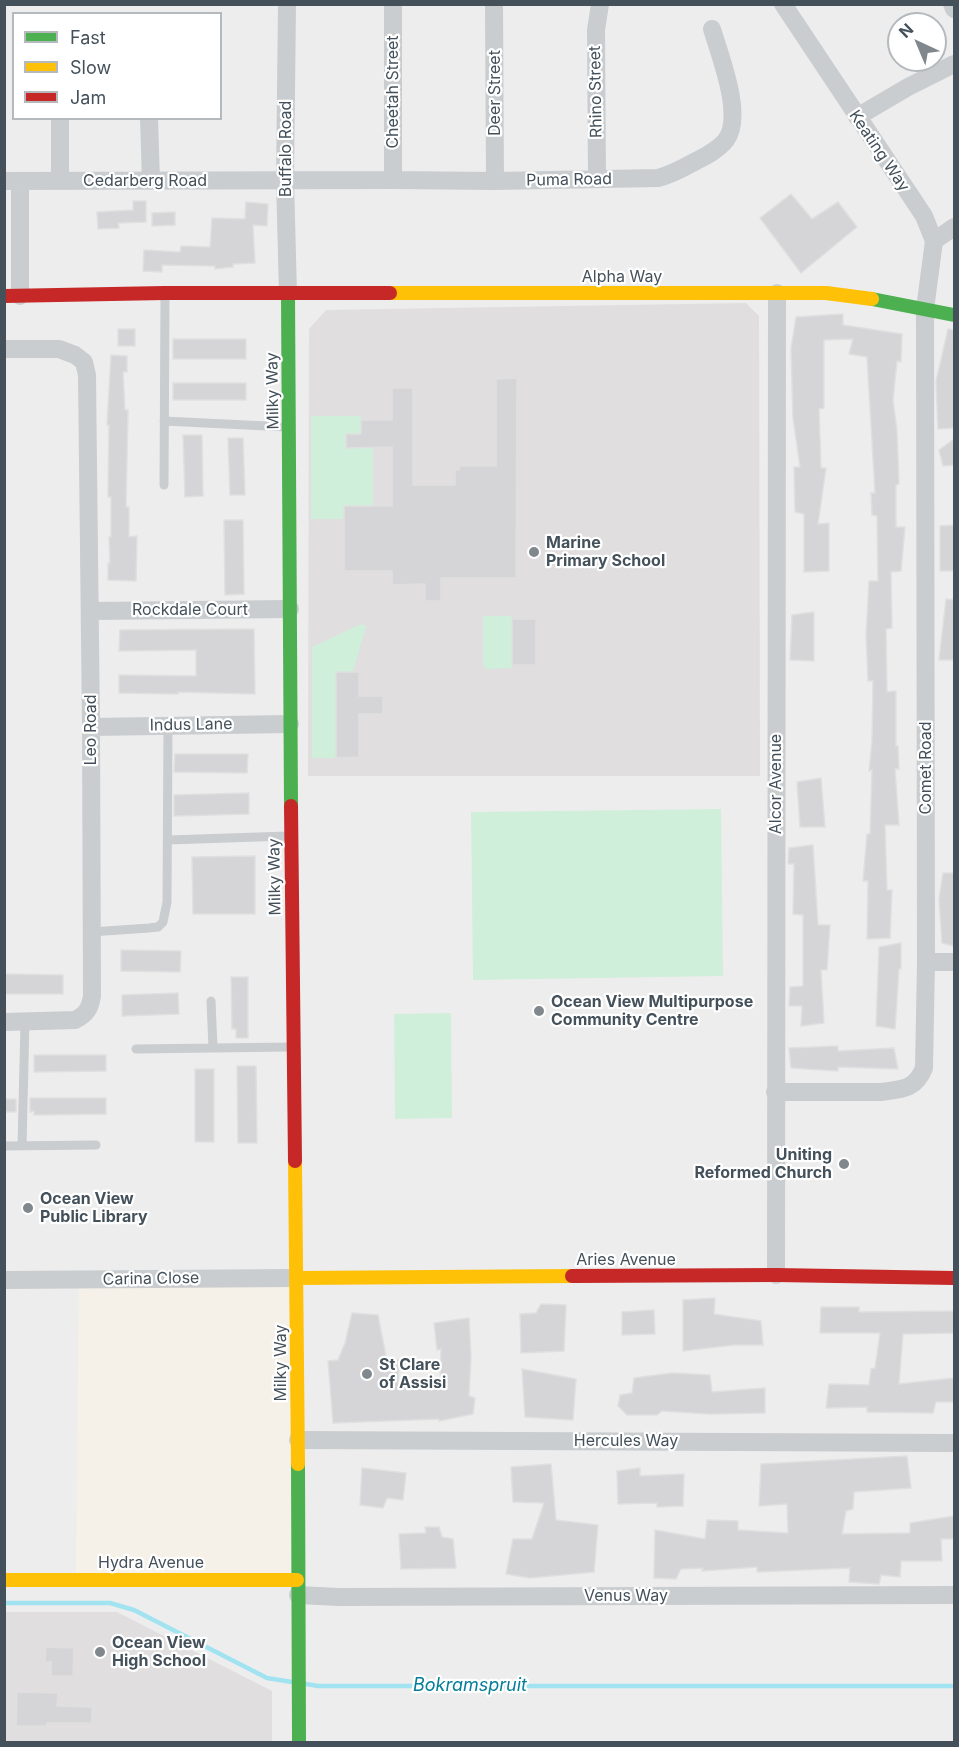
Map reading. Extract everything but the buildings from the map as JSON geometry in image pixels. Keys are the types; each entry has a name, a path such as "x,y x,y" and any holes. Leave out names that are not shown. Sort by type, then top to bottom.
{"street":[{"name":"Buffalo Road","path":"287,4 285,180 288,294"},
{"name":"Cheetah Street","path":"393,4 393,180"},
{"name":"Deer Street","path":"494,4 495,181"},
{"name":"Rhino Street","path":"597,179 596,30 600,4"},
{"name":"Keating Way","path":"783,4 924,216 934,241"},
{"path":"952,4 954,9"},
{"name":"Puma Road","path":"285,180 495,181 645,179 669,175 710,154 727,140 732,129 733,118 727,82 712,29"},
{"path":"857,117 908,87 954,64"},
{"path":"60,120 60,181"},
{"path":"148,120 151,181"},
{"name":"Cedarberg Road","path":"12,181 285,180"},
{"path":"12,181 12,296 165,293 288,294"},
{"path":"925,309 934,241 954,227"},
{"name":"Alcor Avenue","path":"776,1275 777,293"},
{"name":"Alpha Way","path":"288,294 826,293 866,298 954,315"},
{"name":"Milky Way","path":"288,294 299,1743"},
{"name":"Comet Road","path":"776,1092 881,1092 909,1087 916,1082 924,1068 926,962 925,309"},
{"name":"Leo Road","path":"4,349 59,349 75,355 84,362 88,393 92,996 90,1007 83,1016 75,1020 4,1022"},
{"name":"Rockdale Court","path":"90,611 290,609"},
{"name":"Indus Lane","path":"91,727 290,724"},
{"path":"926,962 954,963"},
{"name":"Aries Avenue","path":"297,1278 776,1275 954,1278"},
{"name":"Carina Close","path":"4,1280 297,1278"},
{"name":"Hercules Way","path":"298,1440 954,1443"},
{"name":"Hydra Avenue","path":"4,1580 297,1588"},
{"name":"Venus Way","path":"297,1588 339,1597 954,1595"}],"lane":[{"path":"164,485 165,293"},
{"path":"164,421 290,427"},
{"path":"91,932 158,927 163,922 167,902 168,725"},
{"path":"168,840 291,836"},
{"path":"211,1001 213,1048"},
{"path":"22,1146 26,1022"},
{"path":"136,1049 294,1047"},
{"path":"4,1146 96,1145"}],"shaded area":[{"name":"Marine Primary School","path":"746,303 759,316 760,776 308,776 309,329 326,310"},
{"path":"297,1278 297,1580 76,1579 79,1280"},
{"name":"Ocean View High School","path":"4,1612 117,1612 272,1691 272,1742 5,1742"}],"green space":[{"path":"311,416 361,416 361,434 346,434 346,447 373,448 373,506 344,506 344,519 311,519"},
{"path":"483,616 512,616 512,668 485,669 483,664"},
{"path":"361,624 366,626 353,672 336,672 336,758 312,758 312,647"},
{"path":"721,809 723,976 473,980 471,812"},
{"path":"451,1013 452,1118 395,1119 394,1014"}],"waterway":[{"name":"Bokramspruit","path":"4,1603 110,1603 134,1610 267,1678 292,1682"},
{"name":"Bokramspruit","path":"306,1684 318,1686 954,1686"}],"traffic: fast":[{"path":"288,294 291,806"},
{"path":"872,299 954,315"},
{"path":"298,1464 299,1742"}],"traffic: slow":[{"path":"390,293 826,293 872,299"},
{"path":"295,1161 298,1464"},
{"path":"297,1278 572,1276"},
{"path":"4,1580 297,1580"}],"traffic: jam":[{"path":"4,296 390,293"},
{"path":"291,806 295,1161"},
{"path":"572,1276 776,1275 954,1278"}],"place":[{"name":"Marine Primary School","path":"534,552"},
{"name":"Ocean View Multipurpose Community Centre","path":"539,1011"},
{"name":"Uniting Reformed Church","path":"844,1164"},
{"name":"Ocean View Public Library","path":"28,1208"},
{"name":"St Clare of Assisi","path":"367,1374"},
{"name":"Ocean View High School","path":"100,1652"}]}
